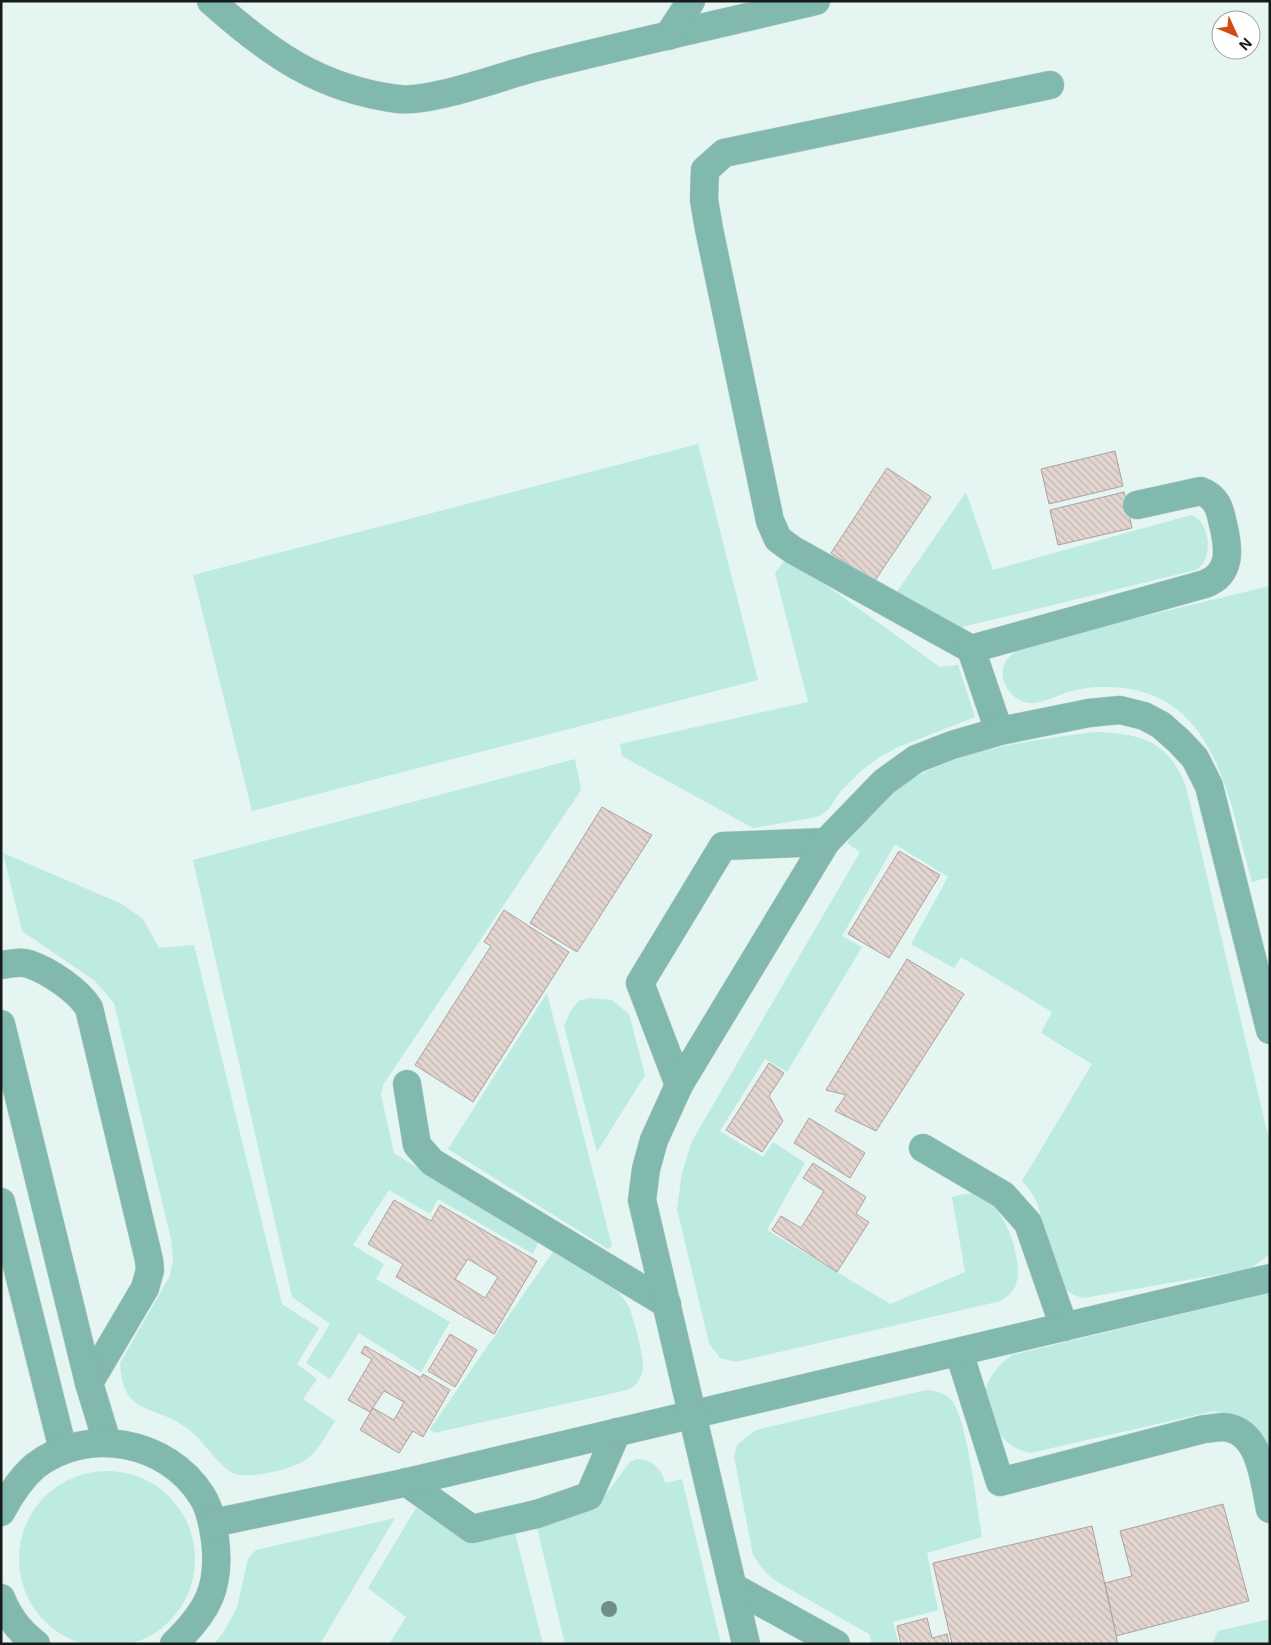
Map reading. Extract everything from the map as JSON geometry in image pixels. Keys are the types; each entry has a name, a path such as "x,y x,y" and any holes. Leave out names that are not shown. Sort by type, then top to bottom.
{"lane":[{"path":"211,1 254,39 303,70 340,86 400,99 429,97 540,66 816,1"},
{"path":"668,36 691,1"},
{"path":"999,731 971,649 793,550 775,535 759,469 709,229 704,200 705,170 724,154 1050,85"},
{"path":"971,649 1214,581 1226,564 1228,545 1215,500 1209,494 1201,491 1137,505"},
{"path":"746,1644 642,1200 643,1184 654,1140 679,1085 826,842 884,782 916,759 952,745 999,731 1089,713 1120,710 1144,716 1161,725 1195,758 1209,786 1270,1030"},
{"path":"679,1085 640,983 723,846 826,842"},
{"path":"1,966 20,963 29,964 75,992 89,1008 149,1260 150,1270 145,1288 89,1384"},
{"path":"1,1024 89,1384 107,1442"},
{"path":"407,1084 417,1145 432,1162 667,1304"},
{"path":"923,1148 1003,1195 1028,1223 1064,1327"},
{"path":"1,1202 63,1450"},
{"path":"212,1523 406,1482 1270,1278"},
{"path":"959,1352 1000,1482 1204,1429 1224,1427 1240,1433 1252,1445 1261,1462 1270,1509"},
{"path":"406,1482 472,1529 537,1514 589,1496 617,1432"},
{"path":"1,1512 13,1489 35,1466 63,1450 107,1442 144,1448 178,1467 202,1496 212,1523 218,1564 211,1595 195,1623 174,1644"},
{"path":"733,1587 836,1644"},
{"path":"1,1598 6,1611 25,1636 36,1644"}],"green space":[{"path":"698,444 758,680 252,811 193,575"},
{"path":"966,492 993,570 1191,515 1203,525 1206,533 1208,549 1206,557 1202,565 1196,570 954,629 894,596"},
{"path":"787,557 940,667 958,665 975,717 896,748 880,757 861,771 840,792 828,810 817,817 753,828 622,756 620,744 808,702 775,573"},
{"path":"1270,586 1270,877 1252,882 1224,783 1211,752 1193,725 1170,704 1140,691 1102,687 1072,691 1041,702 1024,702 1012,695 1004,683 1003,670 1009,657 1028,644"},
{"path":"1094,732 1125,735 1150,742 1170,758 1179,771 1186,787 1270,1144 1270,1254 1250,1269 1083,1298 1069,1292 1060,1283 1053,1272 1049,1259 1037,1203 1033,1194 1022,1181 1092,1064 1041,1033 1052,1012 961,957 954,968 911,944 948,877 895,844 842,936 862,947 787,1072 765,1059 720,1131 763,1157 773,1142 805,1163 767,1230 890,1304 965,1272 952,1197 965,1194 979,1195 988,1201 1004,1221 1010,1234 1017,1261 1018,1273 1015,1287 1001,1301 736,1362 720,1358 709,1343 677,1209 682,1173 692,1141 860,852 847,843 880,802 893,791 915,777 939,766 964,757 1016,744"},
{"path":"575,759 581,790 383,1085 381,1095 394,1153 538,1243 533,1254 438,1199 430,1214 389,1190 353,1245 384,1264 376,1279 450,1322 421,1372 359,1333 330,1379 306,1363 330,1324 292,1297 193,860"},
{"path":"3,853 122,904 143,919 159,948 194,945 282,1304 319,1328 297,1364 317,1379 303,1399 335,1421 316,1450 302,1462 269,1473 257,1475 236,1474 223,1466 196,1436 184,1426 140,1405 132,1400 126,1392 120,1363 170,1276 173,1259 171,1239 114,1003 95,981 22,931"},
{"path":"547,993 612,1246 608,1249 448,1149"},
{"path":"590,998 612,1000 629,1014 645,1075 597,1152 564,1026 569,1014 578,1001"},
{"path":"553,1252 617,1291 627,1303 642,1356 643,1369 638,1382 627,1390 434,1433 430,1429"},
{"path":"1270,1293 1270,1454 1230,1415 1214,1411 1030,1453 1016,1448 1005,1440 987,1409 985,1396 990,1379 1003,1362 1012,1355"},
{"path":"926,1390 948,1396 959,1414 968,1448 982,1537 927,1553 938,1610 893,1622 899,1644 872,1644 869,1634 774,1580 762,1568 753,1555 734,1456 737,1445 756,1430"},
{"path":"637,1459 648,1461 656,1466 665,1483 682,1479 721,1644 565,1644 536,1523 595,1509 630,1462"},
{"path":"98,1471 116,1471 148,1481 163,1491 175,1503 185,1518 191,1533 195,1559 191,1585 185,1600 175,1615 163,1627 148,1637 133,1643 116,1647 98,1647 66,1637 51,1627 39,1615 29,1600 23,1585 19,1568 19,1550 29,1518 39,1503 51,1491 66,1481 81,1475"},
{"path":"416,1508 468,1537 513,1525 543,1644 389,1644 406,1617 368,1588"},
{"path":"395,1518 320,1644 214,1644 223,1633 237,1608 248,1559 256,1550"},
{"path":"1270,1619 1270,1644 1212,1644 1218,1631"}],"building":[{"path":"1115,451 1123,486 1049,504 1041,469"},
{"path":"887,468 931,497 874,582 831,553"},
{"path":"1124,492 1132,528 1058,545 1050,510"},
{"path":"602,807 652,835 577,952 530,923"},
{"path":"899,851 940,875 889,958 848,934"},
{"path":"504,910 569,952 473,1102 415,1065 491,946 484,942"},
{"path":"907,959 964,994 876,1131 835,1111 846,1095 826,1090"},
{"path":"769,1063 784,1073 769,1096 783,1121 762,1152 726,1130"},
{"path":"809,1118 865,1153 850,1178 794,1143"},
{"path":"813,1163 866,1197 856,1214 869,1222 837,1272 772,1230 781,1216 801,1228 824,1191 803,1178"},
{"path":"394,1200 431,1221 440,1205 537,1261 494,1334 396,1277 403,1264 368,1244","holes":["468,1259 498,1277 485,1298 455,1279"]},
{"path":"450,1334 477,1350 455,1387 428,1371"},
{"path":"365,1346 421,1378 423,1374 450,1390 423,1437 413,1431 399,1453 360,1430 373,1408 394,1420 404,1402 384,1391 370,1412 348,1400 372,1359 361,1353"},
{"path":"1223,1504 1249,1601 1116,1636 1105,1583 1132,1576 1120,1531"},
{"path":"1092,1526 1118,1644 952,1644 933,1563"},
{"path":"927,1618 932,1638 947,1634 949,1644 901,1644 897,1626"}]}
